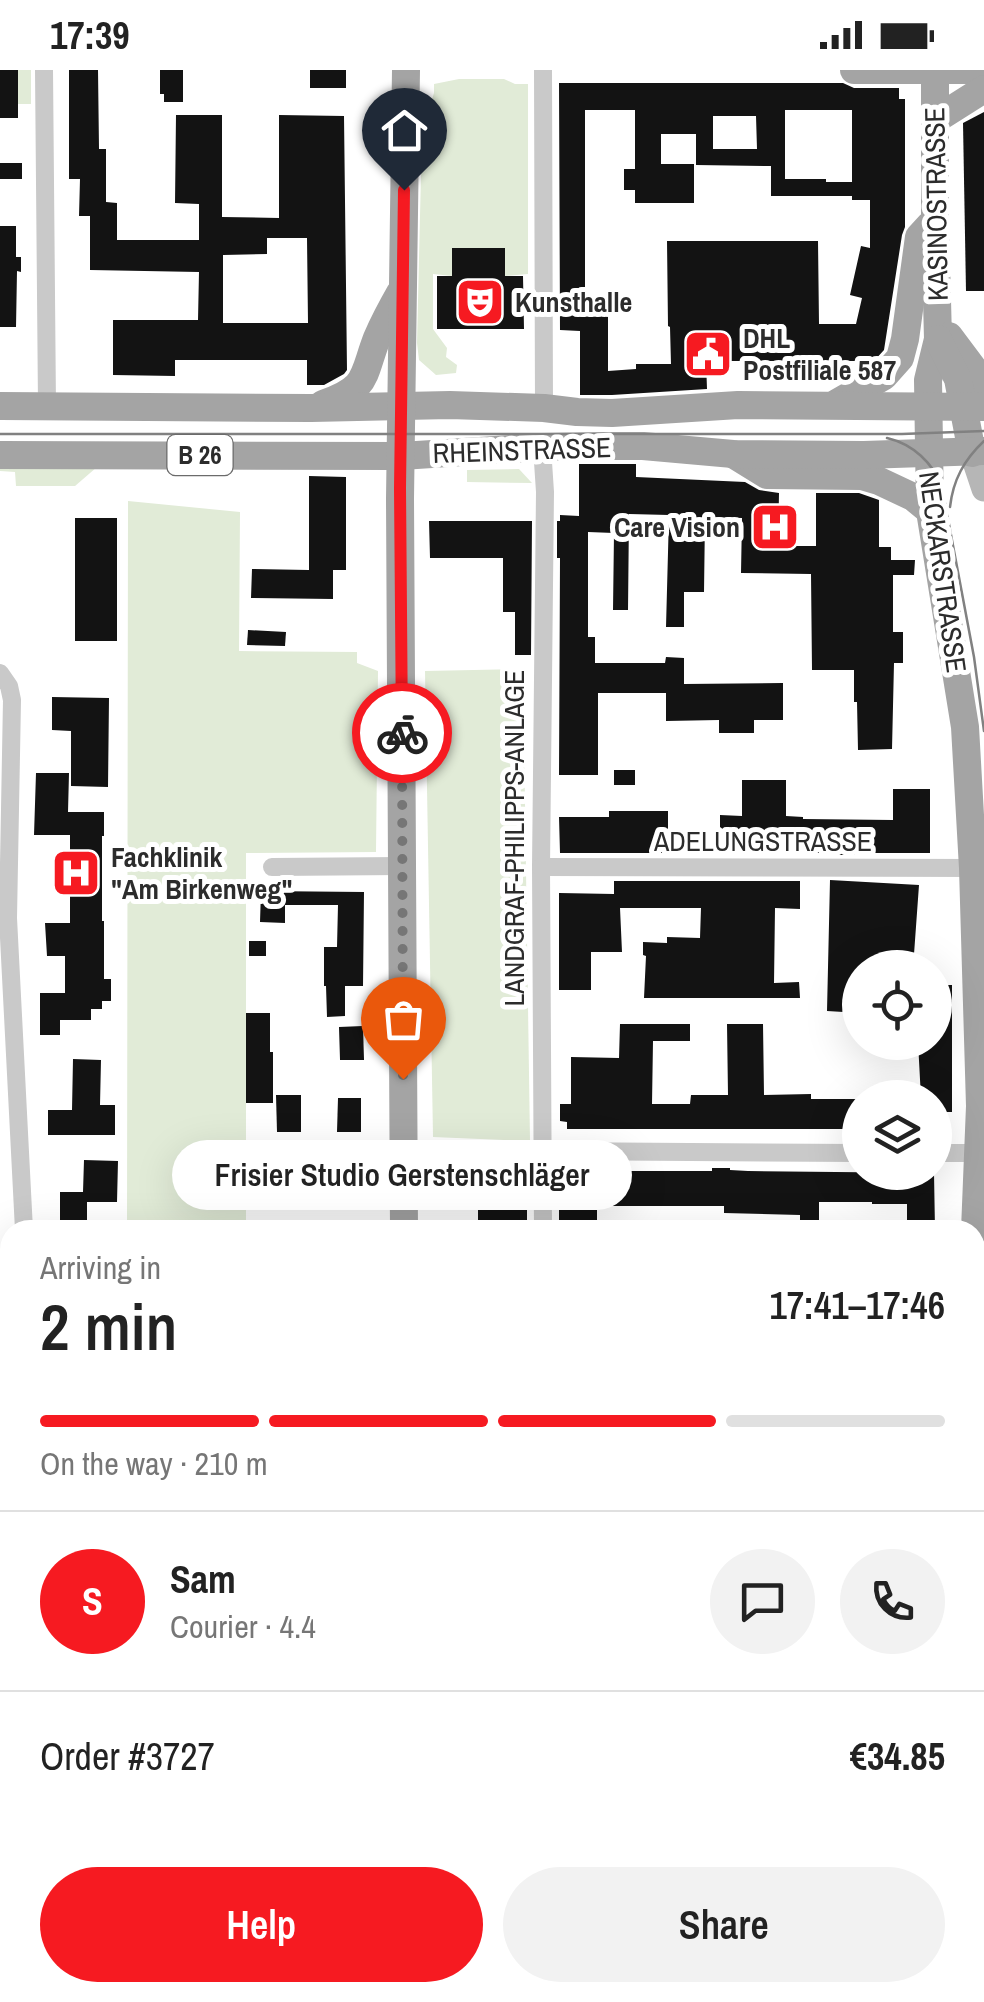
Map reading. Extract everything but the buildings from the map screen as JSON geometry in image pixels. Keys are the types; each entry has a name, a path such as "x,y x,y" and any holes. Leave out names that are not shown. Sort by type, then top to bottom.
{"main road":[{"path":"404,1220 401,456 406,70"},
{"path":"854,70 984,70"},
{"name":"KASINOSTRASSE","path":"928,453 928,380 938,331 935,70"},
{"path":"935,120 984,89"},
{"path":"832,406 870,386 900,358 920,237 935,220"},
{"path":"312,408 346,394 360,383 402,287"},
{"path":"938,331 973,365 984,383"},
{"name":"KASINOSTRASSE","path":"938,331 974,407 978,452"},
{"name":"RHEINSTRASSE","path":"0,406 459,405 612,413 738,405 974,407"},
{"name":"RHEINSTRASSE","path":"0,456 401,456 542,447 642,446 733,454 978,452"},
{"name":"NECKARSTRASSE","path":"978,452 984,488"},
{"name":"NECKARSTRASSE","path":"928,453 930,512 965,727 978,868 981,1153 976,1220"},
{"path":"733,454 766,475 862,476 879,480 913,496 930,512"}],"street":[{"path":"44,70 47,406"},
{"path":"543,70 544,408"},
{"name":"LANDGRAF-PHILIPPS-ANLAGE","path":"542,447 543,1220"},
{"path":"0,673 8,682 12,700 8,932 23,1220"},
{"path":"272,867 402,866"},
{"name":"ADELUNGSTRASSE","path":"541,867 978,868"},
{"path":"258,1157 542,1151 842,1152"},
{"path":"952,1153 981,1153"}],"green space":[{"path":"18,70 31,70 31,104 18,104"},
{"path":"459,79 504,79 528,84 528,274 505,276 452,249 452,276 433,274 433,329 447,348 446,357 457,365 456,373 436,375 419,360 417,343 422,132 434,84"},
{"path":"0,467 97,467 75,486 16,486 15,472 0,471"},
{"path":"519,469 532,483 467,482 467,470"},
{"path":"128,501 240,512 239,651 357,652 357,663 378,671 376,852 246,853 246,1220 127,1220"},
{"path":"523,669 530,1141 433,1137 425,671"}],"tram line":[{"path":"0,434 984,431"},
{"path":"887,438 921,456 942,487 984,731"},
{"path":"950,507 961,471 984,441"}],"way so far":[{"path":"402,733 403,1079"}],"place":[{"name":"Kunsthalle","path":"480,302"},
{"name":"DHL Postfiliale 587","path":"708,354"},
{"name":"Care Vision","path":"775,527"},
{"name":"Fachklinik \"Am Birkenweg\"","path":"76,873"},
{"name":"Frisier Studio Gerstenschläger","path":"403,1079"}],"route":[{"path":"402,733 404,190"}]}
